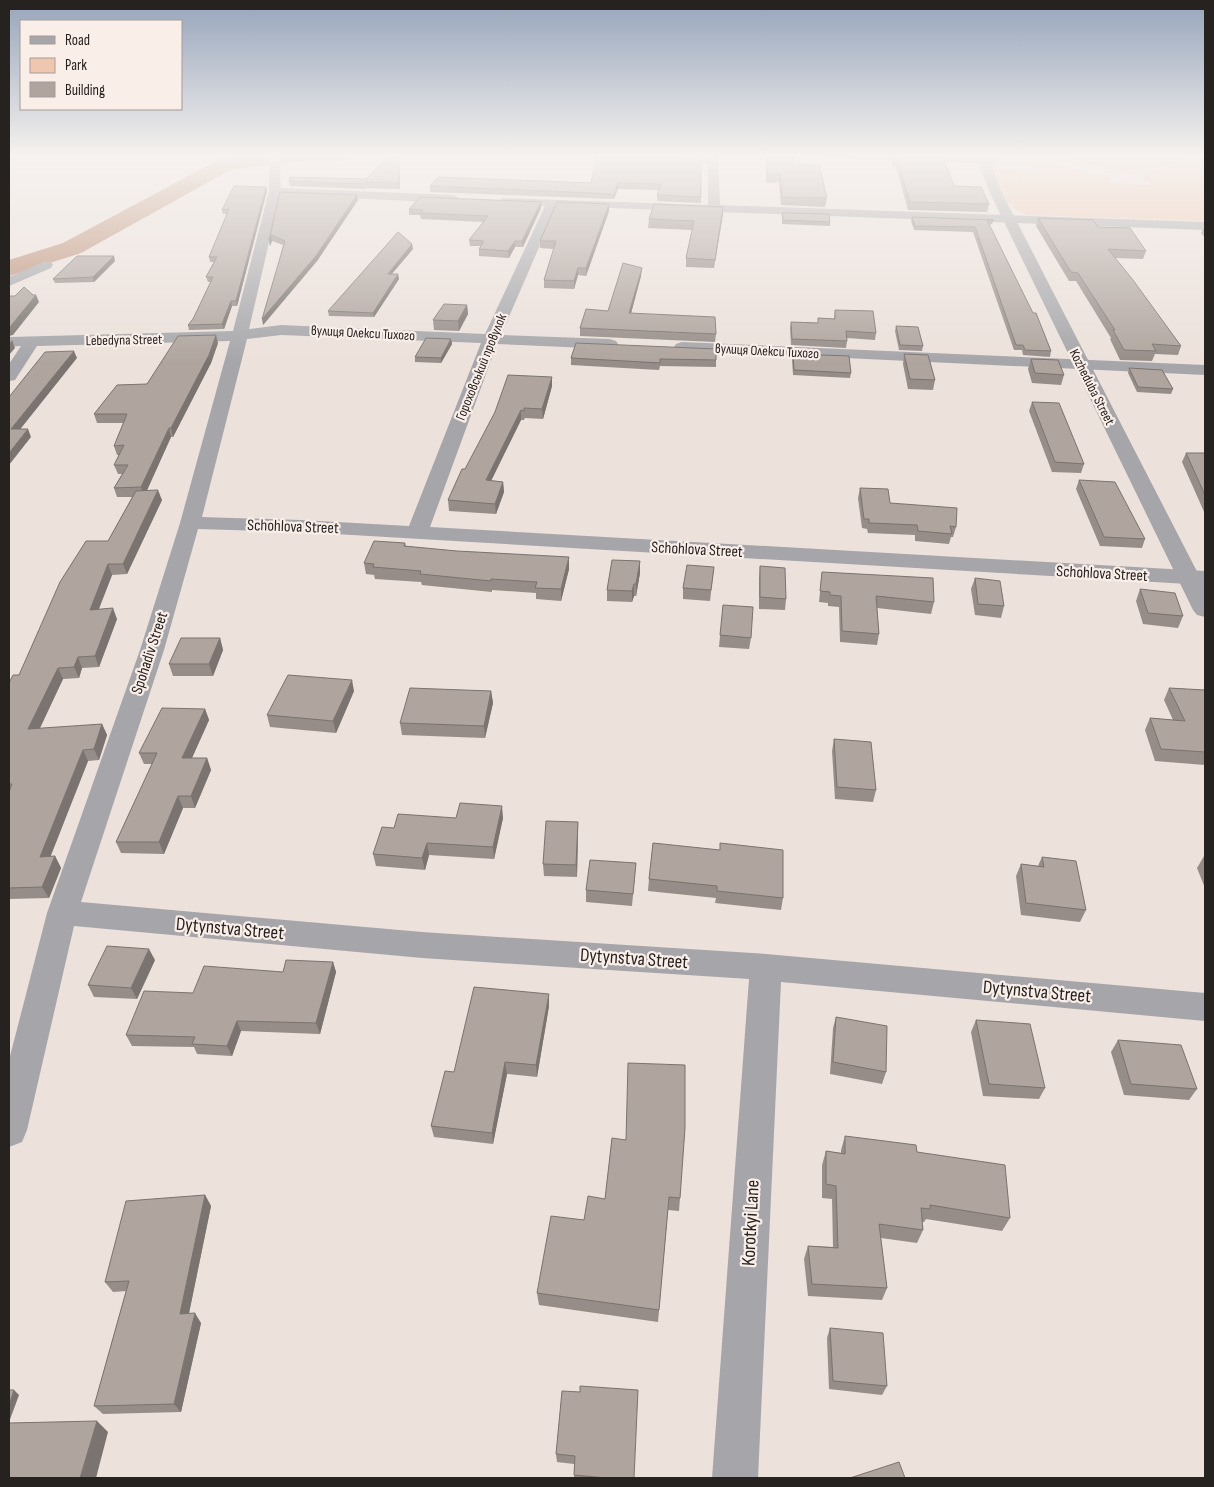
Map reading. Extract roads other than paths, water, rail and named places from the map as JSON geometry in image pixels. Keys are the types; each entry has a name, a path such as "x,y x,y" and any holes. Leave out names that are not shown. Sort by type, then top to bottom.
{"street":[{"name":"Spohadiv Street","path":"9,1130 62,913 152,650 190,523 240,334 262,224"},
{"name":"Гороховський провулок","path":"417,533 491,339 543,224"},
{"name":"Kozheduba Street","path":"1013,224 1081,365 1197,578 1205,610"},
{"path":"1160,224 1205,226"},
{"path":"9,282 46,265"},
{"name":"вулиця Олекси Тихого","path":"240,334 281,330 629,345"},
{"name":"Lebedyna Street","path":"9,342 170,339 240,334"},
{"path":"9,376 32,342"},
{"name":"вулиця Олекси Тихого","path":"668,347 1205,370"},
{"name":"Schohlova Street","path":"190,523 301,526 1197,578"},
{"name":"Dytynstva Street","path":"62,913 422,945 766,967 1205,1007"},
{"name":"Korotkyi Lane","path":"735,1478 766,967"}],"waterway":[{"path":"9,268 72,248 115,224"}]}
